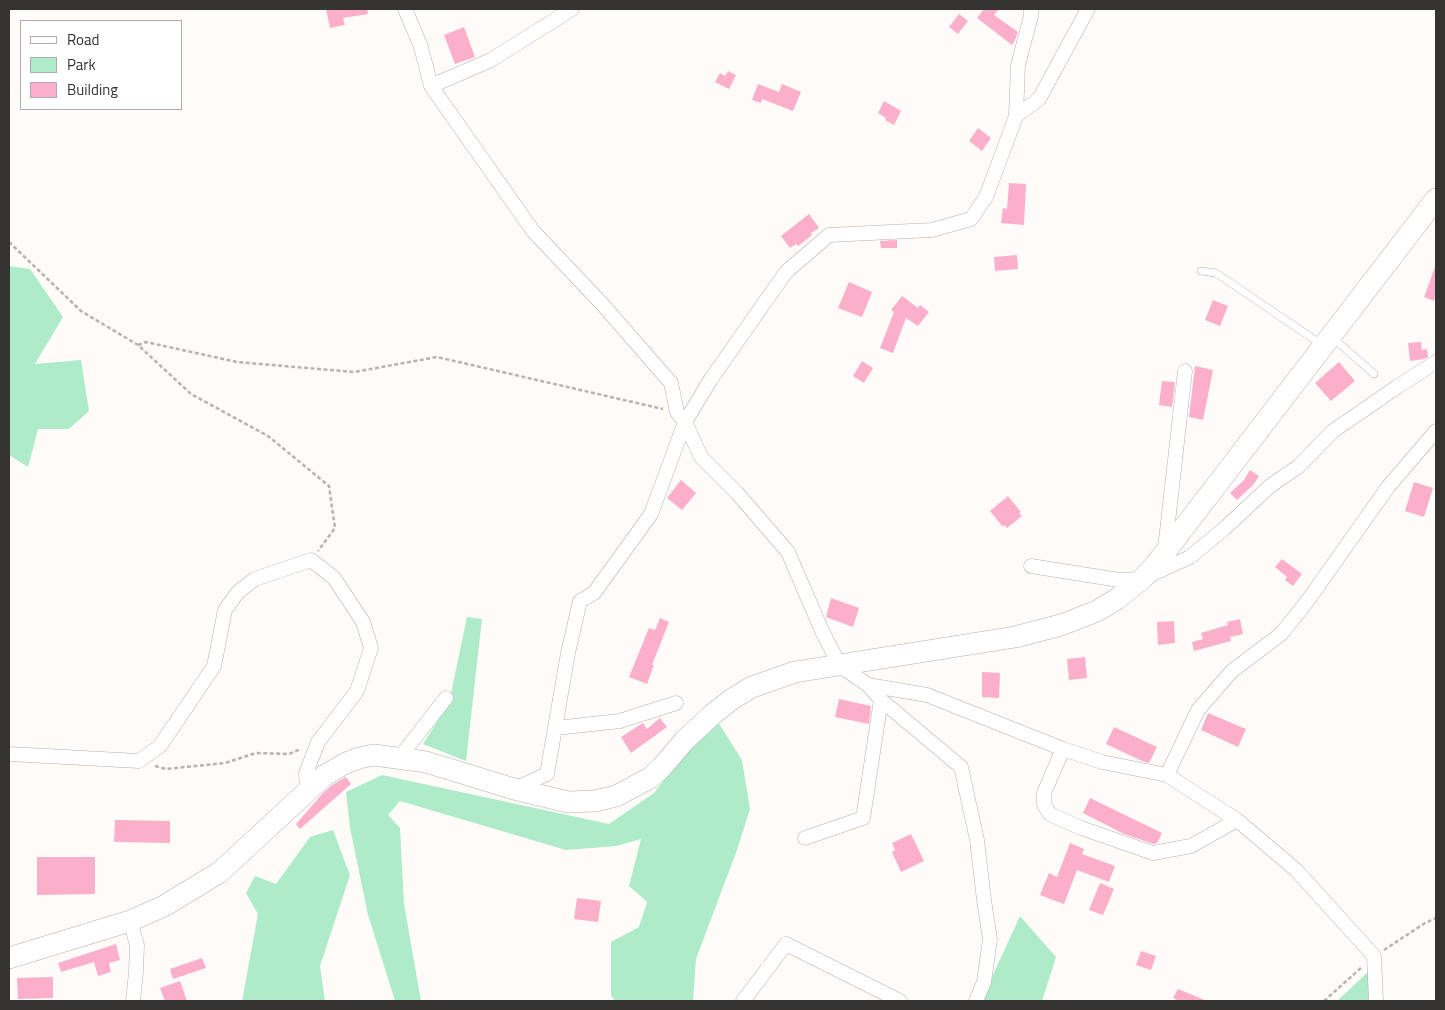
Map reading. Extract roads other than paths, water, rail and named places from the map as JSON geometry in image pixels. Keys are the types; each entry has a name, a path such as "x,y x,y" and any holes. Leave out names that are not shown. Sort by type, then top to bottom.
{"main road":[{"path":"9,958 130,921 164,906 220,872 325,775 359,758 374,755 400,757 426,762 514,789 568,802 595,801 616,796 650,778 685,740 713,714 732,699 752,687 795,672 982,644 1016,637 1061,625 1097,611 1117,599 1142,579 1436,199"}],"street":[{"path":"405,9 421,47 431,86 533,231 603,305 671,383 681,417 701,457 737,493 788,552 822,631 840,666 868,685 881,700 961,767 977,840 990,939 984,982 976,1001"},
{"path":"431,86 491,60 572,9"},
{"path":"514,789 547,774 568,653 580,601 594,593 651,514 681,417 711,379 786,272 829,235 932,230 971,219 986,197 1016,116 1018,65 1031,16 1030,9"},
{"path":"1016,116 1038,98 1088,9"},
{"path":"1031,566 1119,580 1142,579 1190,557 1225,528 1270,486 1299,466 1333,431 1436,362"},
{"path":"1165,550 1186,371"},
{"path":"1167,775 1198,710 1232,671 1281,634 1306,603 1388,486 1436,431"},
{"path":"9,754 139,761 160,746 214,666 225,610 238,592 255,579 311,560 334,578 363,622 371,648 357,691 318,742 306,773 307,790"},
{"path":"868,685 927,695 1063,749 1102,762 1167,775 1237,820 1296,870 1374,956 1376,1001"},
{"path":"400,757 446,698"},
{"path":"805,838 863,818 881,700"},
{"path":"556,728 620,721 676,703"},
{"path":"1063,749 1044,794 1044,805 1050,814 1081,828 1153,853 1191,846 1237,820"},
{"path":"130,921 137,945 132,1001"},
{"path":"743,1001 786,944 900,1001"}],"lane":[{"path":"1201,271 1216,273 1326,340 1374,374"}]}
